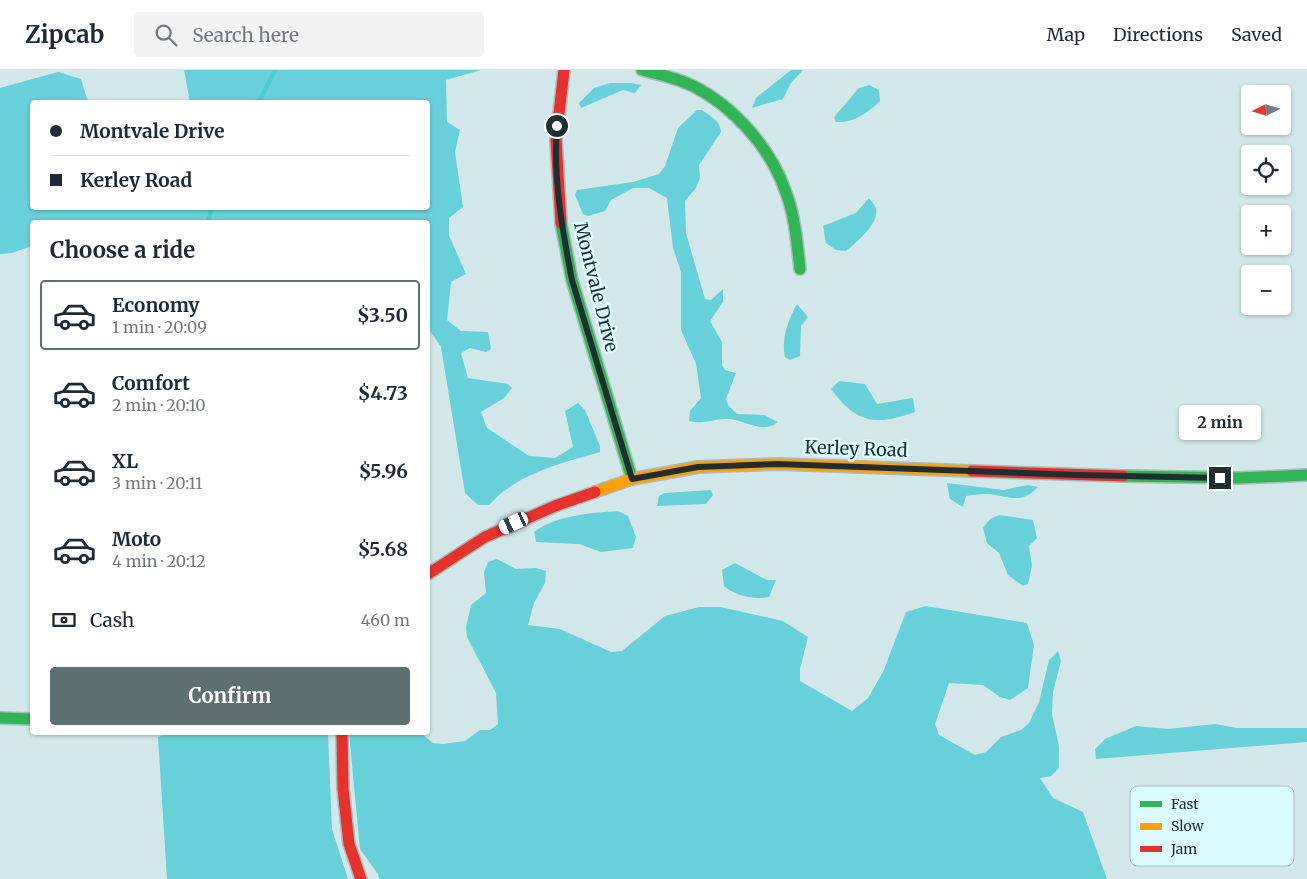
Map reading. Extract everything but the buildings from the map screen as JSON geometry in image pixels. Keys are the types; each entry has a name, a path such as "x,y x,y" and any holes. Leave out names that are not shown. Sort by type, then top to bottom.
{"street":[{"name":"Montvale Drive","path":"564,70 556,140 557,182 562,225 572,280 632,479"},
{"path":"642,70 664,75 695,86 738,119 754,137 781,180 794,227 800,269"},
{"name":"Kerley Road","path":"430,573 485,537 555,506 632,479 698,467 778,464 1144,477 1239,478 1307,475"},
{"path":"0,718 30,719"},
{"path":"342,735 343,789 348,844 361,879"}],"shaded area":[{"path":"184,70 481,70 446,80 447,122 460,130 455,152 463,207 449,218 449,235 466,274 451,282 447,320 461,331 488,332 491,349 486,352 470,348 461,353 468,378 508,384 512,388 504,398 481,412 487,428 529,456 555,458 573,447 565,411 578,403 585,410 600,446 600,452 540,471 512,485 489,505 478,505 465,493 441,347 430,331 430,220 30,220 30,247 12,253 0,254 0,88 58,72 81,79 87,100 30,100 30,210 430,210 430,100 190,100"},
{"path":"791,70 803,70 791,83 783,99 752,108 756,98"},
{"path":"610,83 641,85 635,93 623,90 581,108 579,103 594,88"},
{"path":"869,85 879,90 880,101 860,116 848,121 836,122 834,117 859,88"},
{"path":"697,110 702,110 714,119 721,128 721,132 699,165 700,178 696,188 685,201 686,233 705,299 711,300 723,289 723,302 710,321 722,342 722,365 725,370 736,373 726,399 728,405 737,414 764,415 778,422 772,426 760,427 729,419 689,421 690,411 701,398 696,364 681,330 681,272 673,248 667,198 649,188 633,188 611,200 605,211 588,216 583,214 575,195 577,190 633,182 659,174 665,166 678,128"},
{"path":"869,198 875,207 876,214 871,226 861,238 846,251 836,250 826,243 823,226 856,213"},
{"path":"797,304 808,317 801,326 800,356 790,360 785,357 784,343 788,323"},
{"path":"839,381 865,384 877,404 913,398 915,412 878,420 858,415 840,401 831,389"},
{"path":"947,483 1004,490 1028,485 1038,487 1031,493 1019,498 986,494 966,496 963,507 950,499"},
{"path":"711,490 713,495 706,504 657,506 659,496 664,493"},
{"path":"618,511 628,516 636,537 633,548 601,552 579,544 536,542 534,532 563,518"},
{"path":"999,515 1033,520 1037,538 1029,546 1032,566 1028,584 1023,586 1008,575 999,553 987,543 983,528 990,519"},
{"path":"497,559 516,569 536,568 546,571 545,583 534,603 528,625 560,629 611,652 622,651 665,616 699,607 721,607 783,621 808,637 800,669 800,681 852,711 868,698 883,672 906,612 926,606 1027,623 1034,645 1028,688 1010,700 1000,697 983,685 949,683 935,724 939,735 975,755 986,752 1001,737 1021,730 1029,723 1039,702 1049,660 1058,651 1061,661 1053,692 1052,714 1059,746 1059,768 1051,776 1040,778 1053,798 1083,812 1107,879 379,879 378,874 360,849 349,735 423,735 433,743 443,744 465,741 480,730 490,730 498,724 496,693 467,637 466,627 471,605 486,593 484,572 488,562"},
{"path":"735,563 767,580 776,580 769,597 745,596 724,586 722,570"},
{"path":"1215,724 1237,728 1307,728 1307,742 1096,759 1095,749 1105,739 1136,726 1168,729"},
{"path":"163,735 328,735 332,829 348,879 167,879 158,737"}],"waterway":[{"path":"260,100 275,70"},
{"path":"209,220 211,210"}],"traffic: fast":[{"path":"642,70 681,81 708,94 736,116 760,143 778,174 791,209 800,269"},
{"path":"561,223 572,280 632,479"},
{"path":"1123,476 1239,478 1307,475"},
{"path":"0,718 30,719"}],"traffic: slow":[{"path":"595,492 632,479 698,467 778,464 972,471"}],"traffic: jam":[{"path":"561,223 556,140 564,70"},
{"path":"972,471 1123,476"},
{"path":"430,573 485,537 555,506 595,492"},
{"path":"342,735 343,789 349,844 361,879"}],"route":[{"path":"557,126 557,182 566,252 572,280 632,479 698,467 735,464 1220,478"}]}
